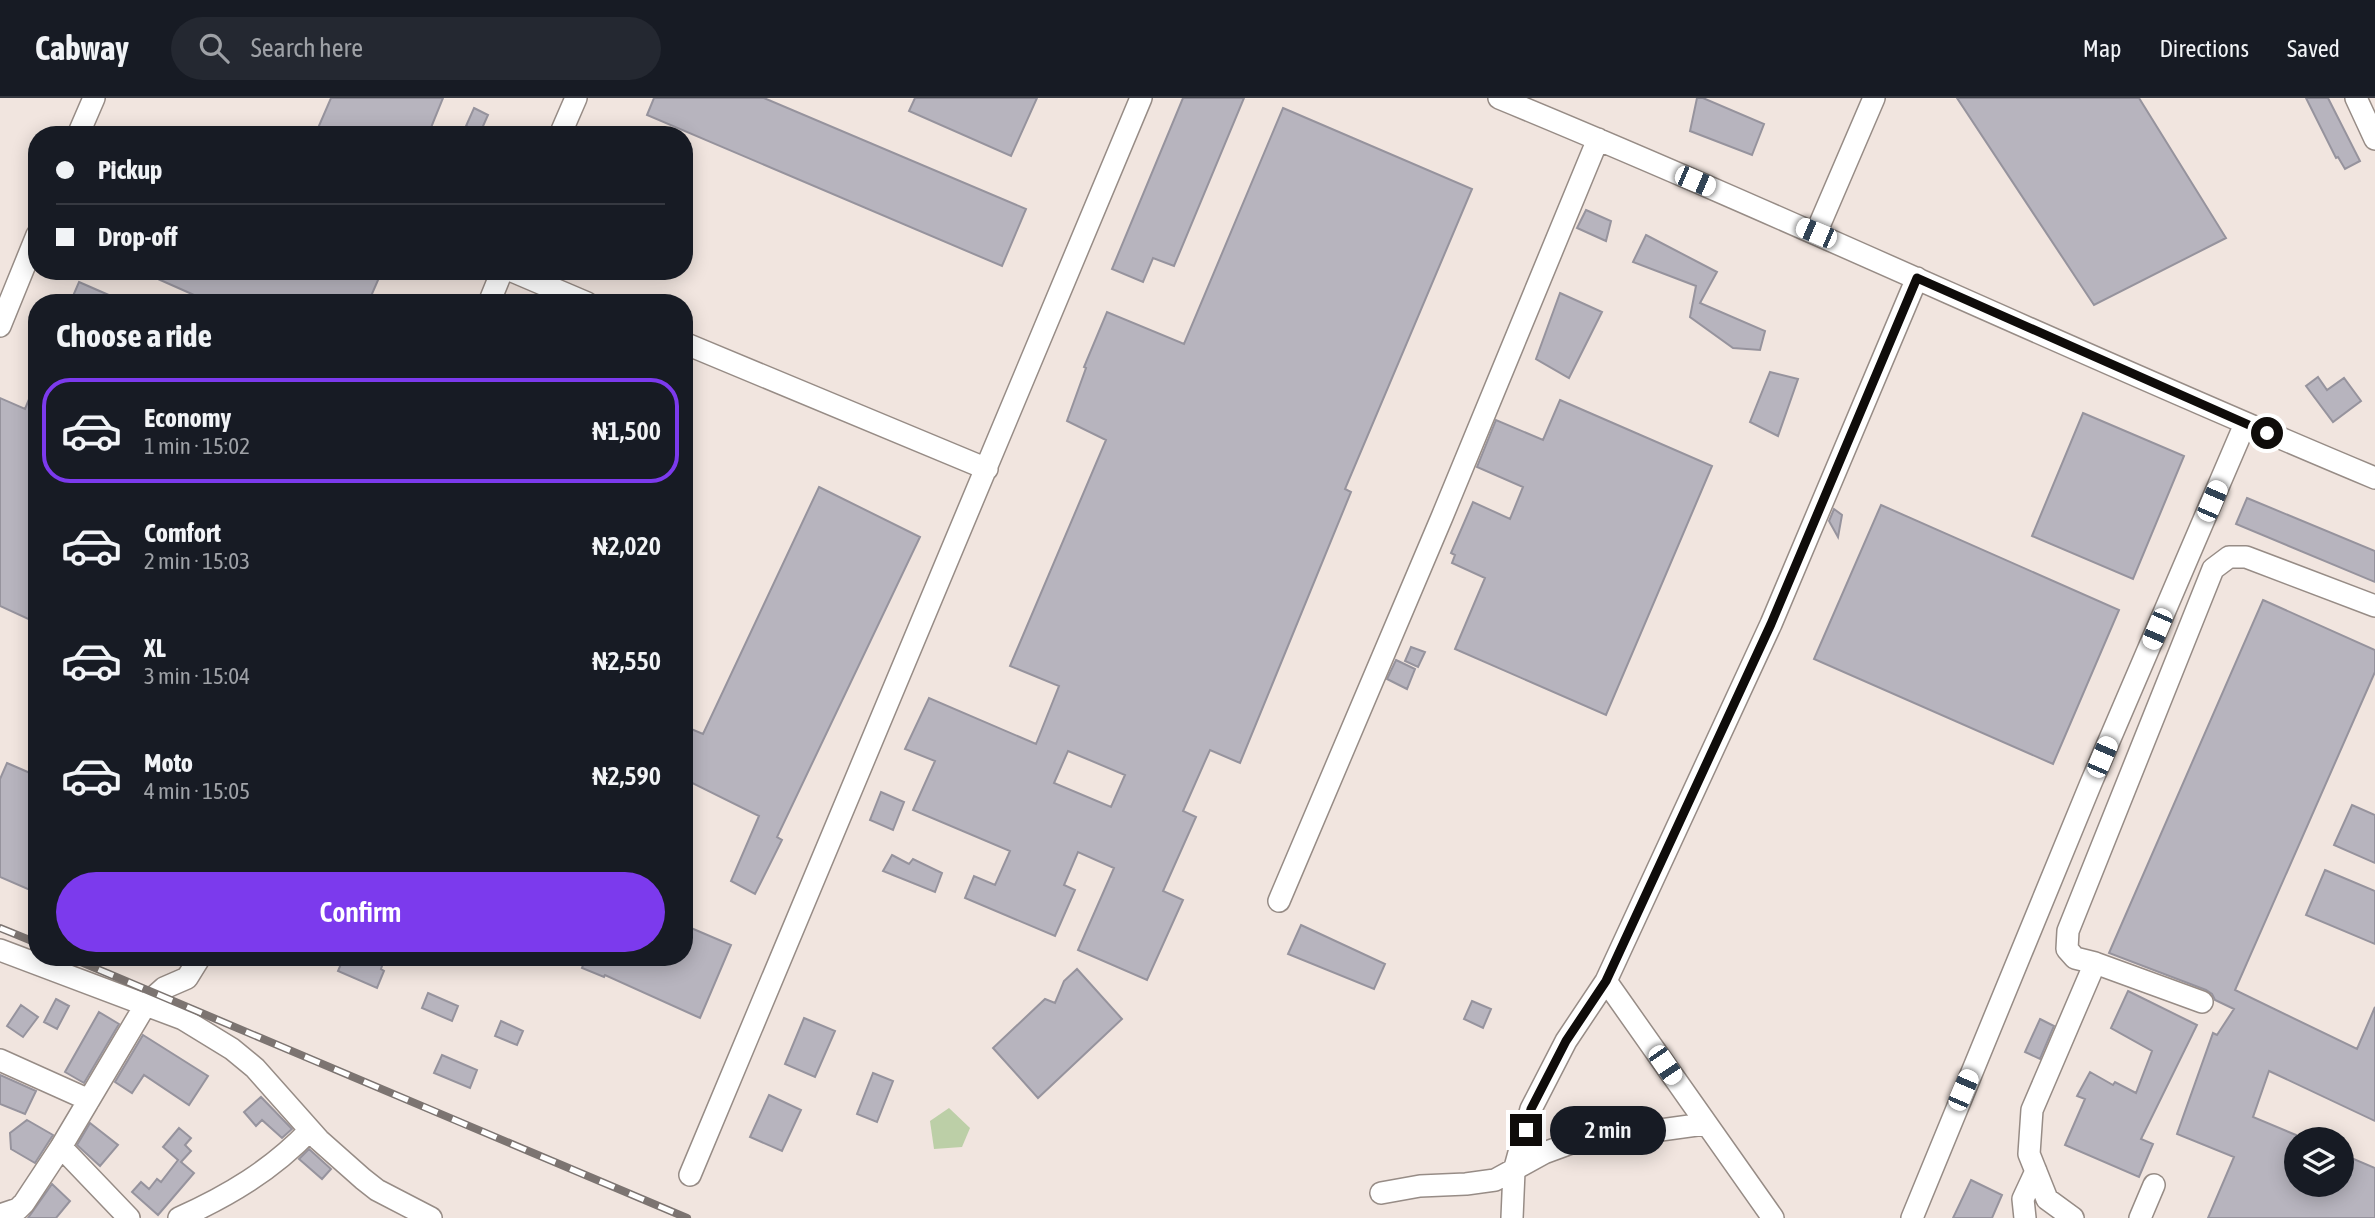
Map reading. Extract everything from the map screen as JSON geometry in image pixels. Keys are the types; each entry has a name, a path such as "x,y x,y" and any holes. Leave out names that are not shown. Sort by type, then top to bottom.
{"street":[{"path":"83,126 94,98"},
{"path":"564,126 576,98"},
{"path":"690,1175 1142,98"},
{"path":"1499,98 1816,233 2245,424 2375,478"},
{"path":"1816,233 1874,98"},
{"path":"2356,98 2375,139"},
{"path":"1279,901 1598,139"},
{"path":"0,326 28,257"},
{"path":"1512,1218 1514,1171 1531,1109 1566,1041 1606,981 1771,624 1917,278"},
{"path":"533,280 566,294"},
{"path":"693,347 986,469"},
{"path":"1912,1218 2091,783 2245,424"},
{"path":"2202,1002 2075,958 2067,949 2068,931 2213,569 2229,557 2246,557 2375,606"},
{"path":"0,950 28,960"},
{"path":"2073,1218 2047,1199 2029,1154 2032,1110 2095,963"},
{"path":"43,966 183,1019 232,1049 255,1068 310,1130 377,1190 431,1218"},
{"path":"0,1215 18,1209 24,1203 61,1147 146,1004 164,988 187,978 195,966"},
{"path":"1606,981 1704,1124 1773,1218"},
{"path":"0,1060 89,1100"},
{"path":"1381,1194 1420,1186 1495,1180 1544,1153 1574,1142 1704,1124"},
{"path":"179,1218 261,1174 310,1130"},
{"path":"61,1147 129,1218"},
{"path":"2025,1218 2024,1199 2036,1171"},
{"path":"2140,1218 2154,1185"}],"green space":[{"path":"949,1108 970,1128 962,1147 934,1149 930,1121"}],"building":[{"path":"331,98 443,98 432,126 319,126"},
{"path":"654,98 764,98 1026,209 1002,266 693,135 693,126 673,126 647,115"},
{"path":"915,98 1037,98 1011,156 909,111"},
{"path":"1183,98 1244,98 1174,266 1153,258 1143,282 1112,269"},
{"path":"1697,98 1703,98 1764,124 1752,155 1690,131"},
{"path":"1957,98 2139,98 2226,238 2094,305"},
{"path":"2306,98 2328,98 2360,161 2345,169 2338,157 2336,158"},
{"path":"474,108 488,115 483,126 466,126"},
{"path":"1283,108 1472,189 1345,489 1351,492 1240,763 1210,750 1183,811 1196,817 1163,891 1183,900 1147,980 1078,950 1114,868 1078,852 1064,885 1075,890 1055,936 965,898 974,876 995,885 1010,851 913,810 935,761 905,749 929,698 1036,744 1059,686 1010,666 1106,440 1067,421 1086,368 1084,367 1107,312 1184,344","holes":["1068,751 1125,775 1111,807 1054,783"]},
{"path":"1586,210 1611,221 1606,241 1577,228"},
{"path":"1646,235 1717,272 1700,303 1765,331 1760,350 1733,348 1690,317 1696,286 1633,262"},
{"path":"160,280 378,280 372,294 192,294"},
{"path":"79,282 106,294 74,294"},
{"path":"1560,293 1602,312 1569,378 1536,359"},
{"path":"1770,372 1798,379 1778,436 1750,422"},
{"path":"2318,377 2327,390 2344,378 2361,401 2333,422 2306,386"},
{"path":"0,398 25,409 28,402 28,619 0,606"},
{"path":"1560,400 1712,466 1606,715 1455,649 1485,578 1452,563 1455,555 1451,553 1473,502 1510,519 1523,487 1477,467 1496,420 1543,440"},
{"path":"2083,413 2184,456 2133,579 2032,536"},
{"path":"819,487 920,537 777,837 782,840 755,894 731,881 759,816 693,783 693,730 703,734"},
{"path":"2247,498 2375,551 2375,582 2236,524"},
{"path":"1881,505 2119,610 2053,764 1814,659"},
{"path":"1834,509 1842,515 1838,537 1829,521"},
{"path":"2263,600 2375,650 2375,672 2235,990 2357,1049 2375,1007 2375,1121 2269,1071 2253,1117 2284,1130 2284,1197 2354,1197 2354,1159 2375,1168 2375,1218 2208,1218 2234,1157 2177,1134 2213,1033 2217,1035 2234,1009 2215,1000 2206,990 2109,953"},
{"path":"1411,647 1425,652 1418,667 1405,661"},
{"path":"1396,660 1415,669 1407,689 1387,679"},
{"path":"7,763 28,772 28,889 0,877 0,779"},
{"path":"881,792 904,802 893,830 870,820"},
{"path":"2352,805 2375,815 2375,863 2334,845"},
{"path":"892,855 909,864 913,859 942,873 935,892 883,871"},
{"path":"2325,870 2375,891 2375,944 2306,915"},
{"path":"1301,925 1385,964 1374,989 1288,954"},
{"path":"693,929 731,945 700,1018 605,975 604,977 582,968 693,966"},
{"path":"340,966 382,966 384,971 377,988 338,971"},
{"path":"1077,969 1122,1019 1038,1098 993,1048 1045,999 1055,1003 1064,981"},
{"path":"2128,991 2197,1025 2141,1139 2153,1144 2139,1177 2065,1145 2085,1099 2077,1096 2090,1072 2113,1085 2115,1082 2136,1093 2152,1051 2111,1028"},
{"path":"428,993 458,1006 452,1021 422,1008"},
{"path":"56,999 69,1006 57,1029 44,1022"},
{"path":"1472,1001 1491,1009 1483,1028 1464,1019"},
{"path":"21,1005 38,1017 23,1037 7,1026"},
{"path":"99,1012 119,1024 84,1083 65,1072"},
{"path":"804,1018 835,1031 815,1077 785,1064"},
{"path":"2040,1019 2054,1026 2040,1059 2025,1052"},
{"path":"501,1021 523,1031 517,1045 495,1036"},
{"path":"143,1035 208,1076 189,1105 144,1075 132,1093 115,1082"},
{"path":"442,1055 477,1070 470,1088 434,1073"},
{"path":"873,1073 893,1081 877,1122 857,1114"},
{"path":"0,1075 36,1091 25,1114 0,1104"},
{"path":"769,1095 801,1110 782,1151 750,1137"},
{"path":"261,1097 292,1129 282,1138 262,1120 256,1126 244,1112"},
{"path":"27,1120 53,1135 35,1163 11,1149 10,1133"},
{"path":"90,1123 118,1145 100,1166 77,1145"},
{"path":"179,1128 191,1138 185,1145 191,1151 181,1162 194,1173 158,1215 132,1192 141,1182 149,1189 157,1179 161,1182 178,1160 163,1147"},
{"path":"309,1149 331,1169 322,1179 299,1159"},
{"path":"1971,1180 2002,1195 1992,1218 1953,1218"},
{"path":"52,1184 70,1201 56,1218 28,1218"}],"railway":[{"path":"0,928 28,939"},
{"path":"90,966 687,1218"}],"route":[{"path":"1526,1130 1531,1109 1566,1041 1606,981 1771,624 1917,278 2267,433"}]}
